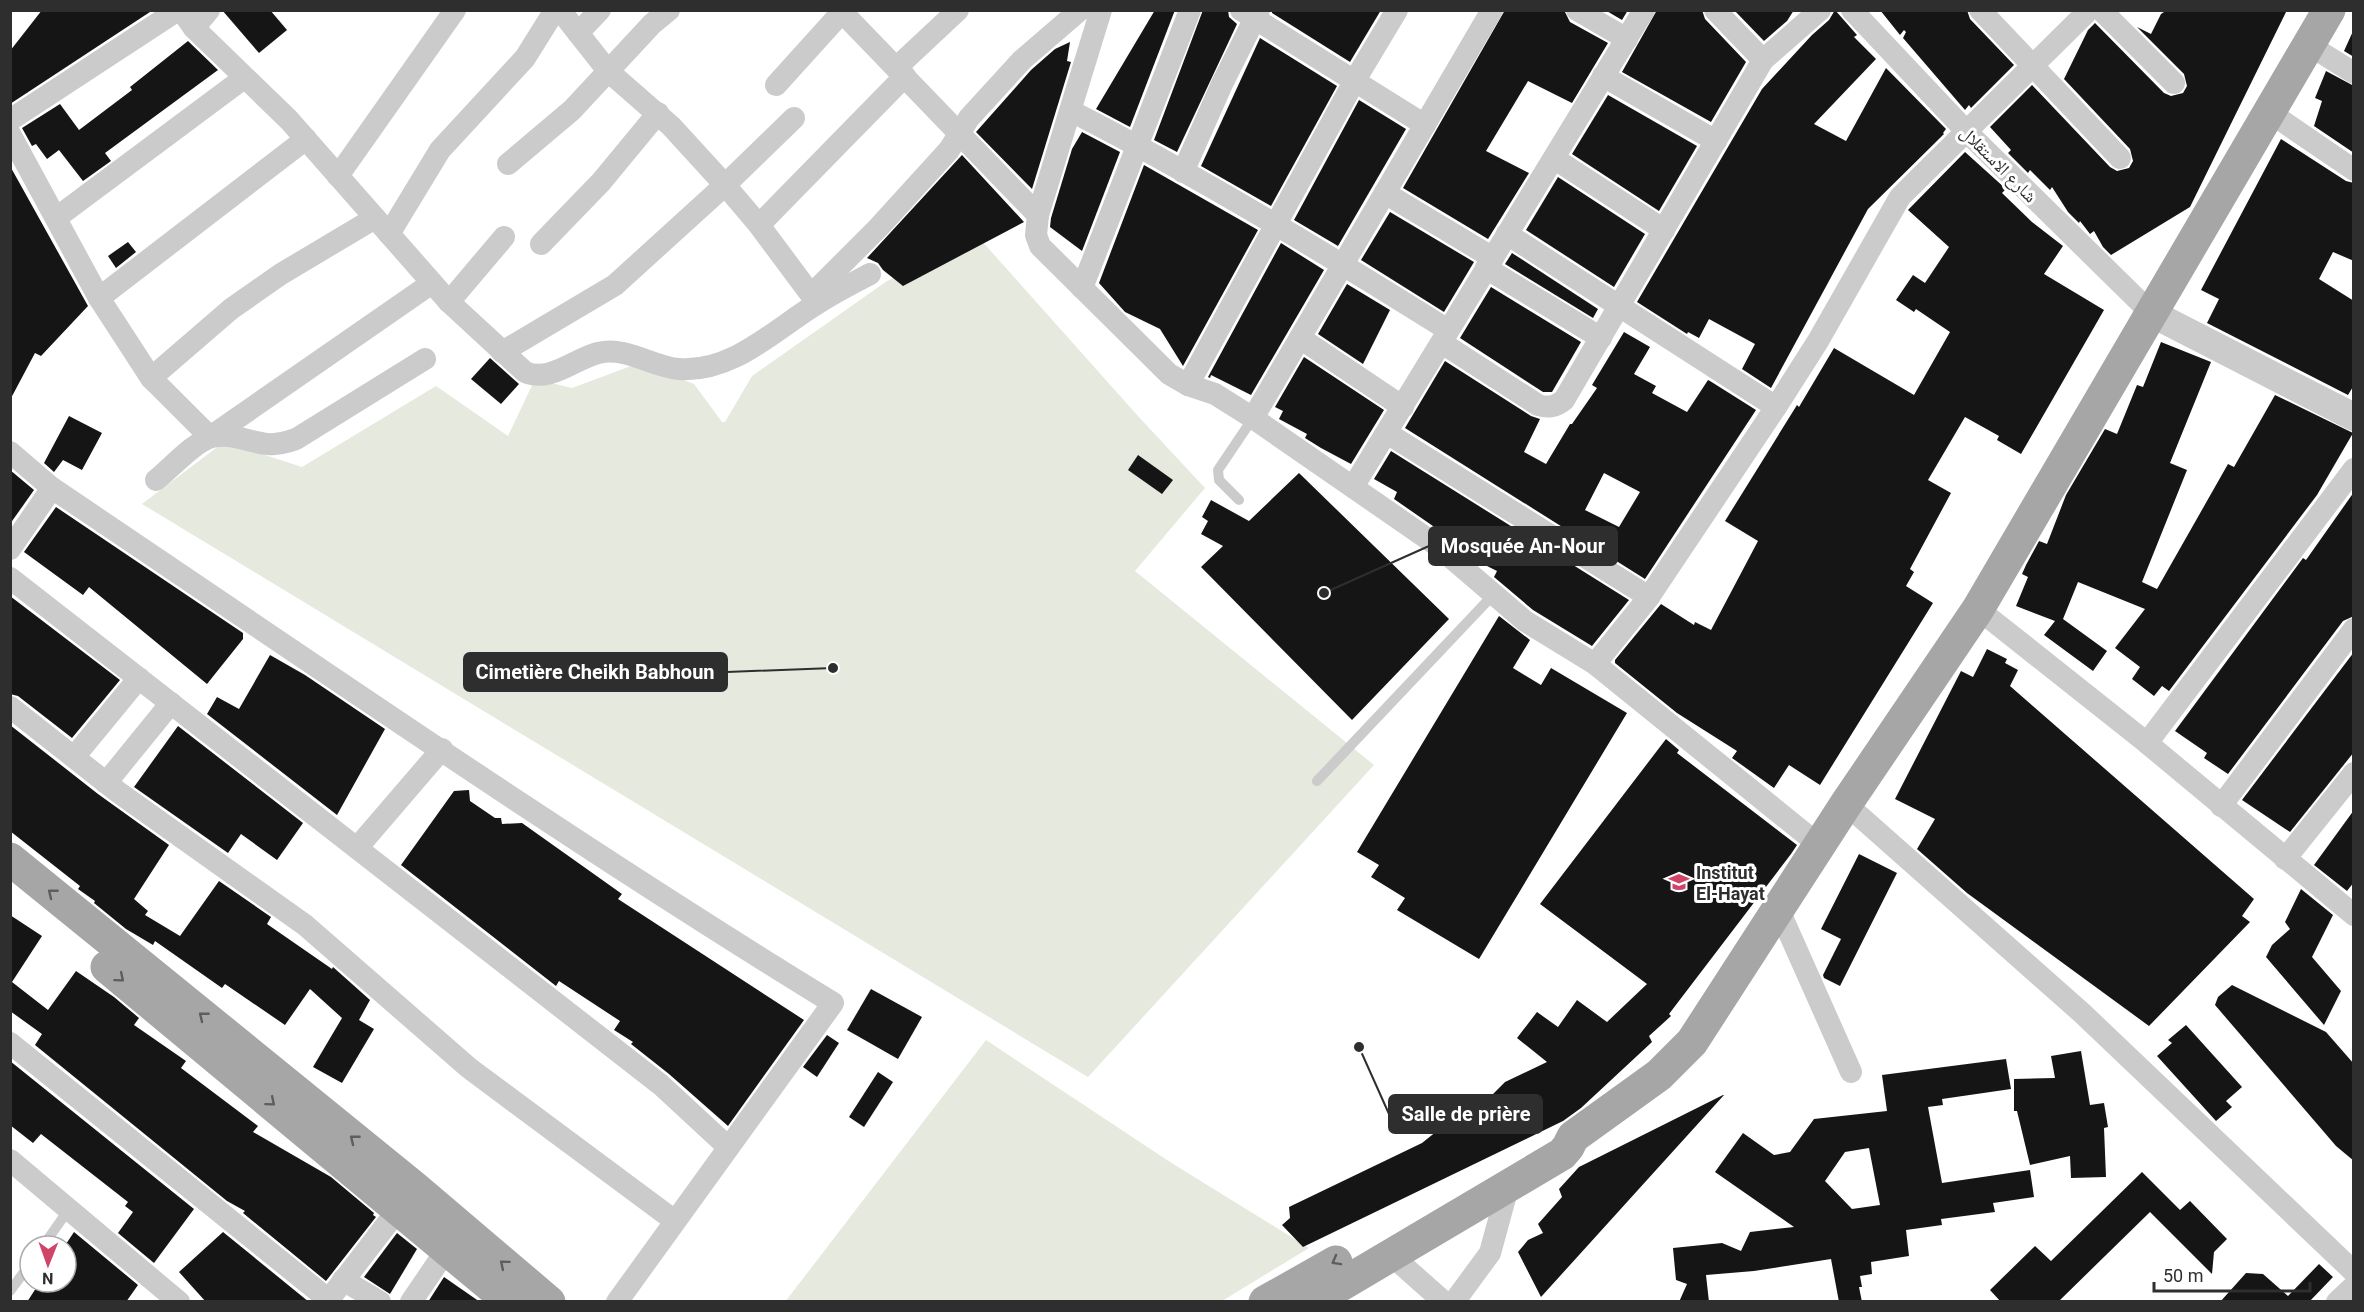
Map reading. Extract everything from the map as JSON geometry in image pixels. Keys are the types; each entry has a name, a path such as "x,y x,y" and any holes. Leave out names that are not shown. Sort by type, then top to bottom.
{"main road":[{"path":"1312,1302 1562,1154 1573,1137 1659,1075 1692,1042 1846,804 1978,609 2329,10"},
{"path":"10,859 407,1198 447,1249 510,1302"},
{"path":"10,887 407,1198 549,1302"},
{"path":"1265,1302 1552,1140 1573,1137"}],"street":[{"path":"10,120 184,16 209,10"},
{"path":"338,176 455,10"},
{"path":"150,378 231,309 281,274 382,226 440,150 525,58 558,10 609,71 658,113 725,185 759,225 814,298"},
{"path":"578,33 600,10"},
{"path":"508,164 572,110 652,24 669,10"},
{"path":"759,225 958,10"},
{"path":"184,16 244,78 289,120 449,302 525,372 539,376 599,353 618,352 678,369 705,366 735,357 814,298 949,150 969,118 1022,60 1080,10"},
{"path":"1101,10 1038,215 1036,235 1040,246 1168,374 1188,386 1215,394 1253,418 1435,544 1525,621 1595,664 1819,845"},
{"path":"1082,288 1190,10"},
{"path":"1188,386 1355,80 1397,10"},
{"path":"1253,418 1492,10"},
{"path":"1577,10 1627,39"},
{"path":"1353,487 1644,10"},
{"path":"1715,10 1763,60"},
{"path":"1071,111 1278,224 1343,264 1538,405 1547,408 1556,406 1564,400 1763,60 1820,10"},
{"name":"شارع الاستقلال","path":"1852,10 1966,131 2151,313"},
{"path":"1980,10 2120,158"},
{"path":"1595,664 1649,597 1776,406 1818,340 1900,197 2089,10"},
{"path":"2101,10 2174,83"},
{"path":"776,85 841,11 1038,215"},
{"path":"1183,172 1251,13 1425,125"},
{"path":"2309,45 2354,73"},
{"path":"1603,76 1716,141"},
{"path":"56,218 244,78"},
{"path":"2269,112 2354,170"},
{"path":"541,243 601,182 658,113"},
{"path":"502,352 615,285 725,185 794,118"},
{"path":"10,134 99,298 150,378 210,437 229,436 268,444 280,444 296,439 425,359"},
{"path":"99,298 306,139"},
{"path":"1555,159 1664,230"},
{"path":"1385,193 1601,339"},
{"path":"1507,234 1776,406"},
{"path":"449,302 504,237"},
{"path":"814,298 870,274"},
{"path":"156,480 197,445 432,283"},
{"path":"2151,313 2354,417"},
{"path":"1300,338 1403,407"},
{"path":"1387,433 1649,597"},
{"path":"10,452 52,488 442,750 698,920 833,1003 617,1302"},
{"path":"2147,743 2354,469"},
{"path":"10,549 52,488"},
{"path":"10,578 661,1085 728,1147"},
{"path":"1978,609 2147,743 2354,915"},
{"path":"2222,806 2354,629"},
{"path":"74,757 139,678"},
{"path":"106,783 171,703"},
{"path":"10,707 106,783 305,925 469,1068 675,1221"},
{"path":"357,848 442,750"},
{"path":"2285,859 2354,773"},
{"path":"1846,804 2082,1013 2354,1272"},
{"path":"1778,908 1851,1072"},
{"path":"10,1043 328,1301 407,1198"},
{"path":"10,1160 69,1209 155,1294 179,1302"},
{"path":"1454,1302 1490,1253 1508,1187"},
{"path":"411,1302 447,1249"},
{"path":"1390,1255 1444,1302"},
{"path":"344,1280 380,1302"},
{"path":"2337,1302 2354,1286"}],"lane":[{"path":"1239,500 1219,480 1218,470 1253,418"},
{"path":"1317,781 1494,594"},
{"path":"51,1234 69,1209"}],"shaded area":[{"path":"981,240 1205,488 1135,571 1374,765 1088,1077 142,504 224,442 302,467 436,386 508,436 535,379 572,388 639,363 694,384 722,422 725,422 752,376 887,281"},
{"path":"986,1040 1170,1162 1309,1248 1222,1301 785,1302"}],"building":[{"path":"42,10 153,10 10,104 10,51"},
{"path":"222,10 270,10 287,30 259,53"},
{"path":"1155,10 1175,10 1130,127 1096,109"},
{"path":"1203,10 1228,10 1229,17 1237,24 1177,152 1154,140"},
{"path":"1272,10 1381,10 1350,62 1272,13"},
{"path":"1505,10 1564,10 1570,22 1608,43 1572,103 1528,81 1486,151 1529,173 1488,239 1403,188"},
{"path":"1605,10 1628,10 1622,20"},
{"path":"1657,10 1702,10 1705,19 1746,62 1711,122 1622,72"},
{"path":"1734,10 1794,10 1787,21 1764,41"},
{"path":"1835,10 1857,35 1854,37 1876,59 1814,124 1846,141 1886,68 1946,129 1944,134 1868,209 1771,388 1742,369 1755,344 1709,319 1699,338 1688,332 1687,334 1637,302 1762,89 1829,20"},
{"path":"1880,10 1967,10 1970,19 2014,65 1971,108 1969,105 1965,110 1903,38 1906,32 1904,30 1900,35"},
{"path":"2167,10 2287,10 2190,207 2111,255 2103,247 2094,231 2090,234 2080,221 2079,223 2068,212 2052,187 2050,190 2008,153 2011,150 1990,127 2032,85 2110,167 2117,171 2129,168 2133,161 2130,149 2064,79 2088,30 2095,23 2164,93 2171,96 2183,93 2187,86 2184,74 2137,27 2151,34 2161,14"},
{"path":"2354,29 2354,57 2344,51"},
{"path":"1260,38 1337,86 1271,206 1201,166"},
{"path":"188,41 218,70 105,153 111,161 83,181 59,150 47,159 36,144 32,146 22,128 60,104 79,130 132,90 130,87"},
{"path":"1070,42 1067,61 1071,62 1032,189 976,132 1031,70 1055,49"},
{"path":"2326,71 2354,86 2354,153 2314,126 2322,101 2315,98"},
{"path":"1608,95 1697,146 1659,211 1572,154"},
{"path":"1359,100 1406,129 1338,246 1294,220"},
{"path":"1082,132 1120,152 1082,251 1050,227 1072,149"},
{"path":"2281,139 2346,181 2354,183 2354,261 2333,252 2319,279 2354,301 2354,385 2348,395 2207,323 2219,299 2201,290"},
{"path":"1965,152 2006,189 2002,193 2032,222 2063,246 2044,274 2104,310 2021,454 1997,440 1999,436 1965,417 1928,480 1951,493 1910,569 1914,572 1906,586 1933,603 1820,785 1789,765 1774,788 1732,758 1737,751 1677,713 1615,663 1615,660 1661,604 1694,625 1695,622 1711,630 1758,541 1725,521 1797,405 1799,407 1834,348 1914,395 1950,332 1916,309 1914,312 1896,300 1913,275 1925,283 1949,247 1908,210"},
{"path":"962,155 1024,222 903,286 878,263 867,258"},
{"path":"1144,165 1258,230 1183,366 1160,329 1125,312 1099,283"},
{"path":"10,166 88,306 41,356 35,353 10,400"},
{"path":"1558,177 1645,234 1614,287 1526,230"},
{"path":"1390,212 1474,262 1444,312 1361,260"},
{"path":"128,242 136,252 116,268 108,256"},
{"path":"1281,243 1324,270 1251,395 1211,375 1210,378 1208,377"},
{"path":"1512,253 1598,309 1593,318 1505,264"},
{"path":"1347,284 1390,310 1363,364 1318,334"},
{"path":"1491,287 1581,342 1552,392 1543,392 1460,338"},
{"path":"1624,332 1650,347 1634,374 1656,386 1652,393 1687,412 1708,380 1756,410 1645,579 1405,428 1445,361 1531,416 1540,419 1524,452 1546,464 1570,424 1597,388 1592,385","holes":["1604,473 1640,492 1619,527 1585,510"]},
{"path":"2161,342 2211,362 2170,463 2187,470 2142,582 2157,589 2228,464 2234,467 2275,395 2353,433 2317,495 2169,691 2162,686 2154,696 2132,679 2140,667 2115,648 2145,609 2078,582 2063,619 2107,651 2093,671 2044,635 2055,621 2016,606 2028,577 2022,574 2039,541 2047,544 2066,495 2105,429 2117,434 2137,385 2143,387"},
{"path":"1304,357 1384,410 1351,464 1305,438 1307,434 1279,419 1283,411 1275,407"},
{"path":"490,358 519,384 501,404 471,379"},
{"path":"69,416 102,433 82,470 63,460 54,472 44,463"},
{"path":"1391,451 1629,600 1592,646 1533,610 1494,577 1497,571 1473,559 1443,533 1394,499 1397,492 1374,479"},
{"path":"1138,455 1173,480 1162,494 1128,470"},
{"path":"10,470 34,490 10,524"},
{"path":"1299,473 1449,619 1352,720 1201,567 1223,546 1201,534 1208,521 1202,517 1211,500 1249,521"},
{"path":"2354,492 2354,616 2343,621 2228,774 2204,758 2207,753 2175,731 2303,558 2306,560"},
{"path":"56,507 243,633 243,639 207,684 89,587 83,595 24,552"},
{"path":"10,596 120,680 72,738 18,696 10,694"},
{"path":"1499,616 1530,640 1513,668 1541,685 1551,668 1627,713 1479,959 1397,910 1405,898 1371,877 1379,865 1357,852"},
{"path":"1987,649 2007,659 2005,663 2018,670 2010,686 2254,899 2242,916 2250,922 2149,1026 1967,893 1917,849 1935,819 1895,799 1961,671 1973,677"},
{"path":"2354,652 2354,752 2290,832 2242,800"},
{"path":"270,655 305,675 385,729 337,815 207,714 217,697 239,709"},
{"path":"10,725 98,794 169,845 134,899 148,911 145,915 180,936 219,881 271,917 267,924 332,969 333,967 370,1000 359,1020 374,1029 342,1083 313,1067 342,1018 310,989 285,1025 225,984 222,988 155,941 153,945 126,929 78,889 80,886 10,831"},
{"path":"178,726 303,823 277,860 241,834 228,853 134,787"},
{"path":"1666,739 1679,750 1677,753 1797,845 1791,854 1669,1014 1671,1016 1649,1036 1652,1042 1581,1108 1563,1121 1303,1247 1282,1225 1290,1218 1289,1207 1422,1143 1467,1107 1492,1095 1505,1082 1547,1062 1517,1038 1537,1012 1558,1027 1577,1000 1607,1022 1647,984 1540,904"},
{"path":"469,790 470,801 495,818 501,818 502,824 522,823 622,894 618,899 804,1020 728,1126 631,1044 633,1042 614,1030 620,1021 559,981 556,986 401,865 454,791"},
{"path":"2354,810 2354,882 2347,891 2314,865"},
{"path":"1859,854 1897,873 1840,986 1824,978 1823,975 1841,939 1821,929"},
{"path":"2301,889 2333,915 2312,957 2341,991 2324,1025 2266,957 2272,945 2290,929 2285,922"},
{"path":"10,915 42,936 12,982 48,1010 76,971 114,997 139,1018 134,1025 186,1061 181,1068 258,1126 253,1132 331,1177 374,1213 376,1217 326,1281 243,1213 245,1211 227,1201 35,1045 42,1034 10,1011"},
{"path":"2232,985 2326,1032 2354,1064 2354,1161 2336,1146 2215,1005 2218,997"},
{"path":"871,989 922,1017 898,1059 847,1030"},
{"path":"2186,1025 2242,1087 2226,1101 2232,1107 2216,1121 2157,1056 2172,1043 2168,1040"},
{"path":"827,1035 839,1043 817,1077 803,1067"},
{"path":"2081,1051 2090,1105 2104,1103 2108,1127 2104,1128 2106,1177 2071,1178 2070,1156 2030,1165 2017,1111 2014,1111 2014,1079 2055,1078 2051,1056"},
{"path":"2006,1059 2011,1089 1942,1099 1943,1105 1928,1107 1942,1183 2030,1170 2034,1197 1993,1203 1995,1212 1941,1219 1942,1225 1906,1230 1909,1256 1871,1262 1872,1274 1860,1276 1862,1287 1859,1287 1862,1302 1839,1302 1831,1259 1754,1271 1706,1275 1709,1302 1679,1302 1687,1284 1676,1280 1673,1248 1722,1243 1741,1251 1750,1232 1794,1227 1715,1172 1743,1133 1774,1155 1790,1152 1814,1119 1887,1111 1882,1075","holes":["1869,1148 1880,1205 1852,1209 1825,1181 1845,1152"]},
{"path":"10,1061 194,1209 154,1263 118,1233 133,1212 125,1206 128,1202 41,1134 33,1143 10,1125"},
{"path":"878,1072 893,1082 864,1127 849,1117"},
{"path":"1724,1095 1541,1297 1518,1252 1528,1240 1543,1233 1538,1224 1562,1197 1559,1189 1579,1167"},
{"path":"2142,1172 2180,1210 2190,1201 2227,1239 2214,1252 2212,1274 2150,1212 2058,1302 2001,1302 1990,1290 2035,1246 2051,1261"},
{"path":"223,1232 309,1302 206,1302 179,1272"},
{"path":"397,1233 417,1249 390,1294 364,1277"},
{"path":"78,1235 138,1285 126,1302 27,1302 32,1294 78,1294"},
{"path":"2319,1264 2333,1277 2309,1302 2220,1302 2246,1273 2263,1274 2288,1296"},
{"path":"444,1277 480,1302 428,1302"}],"place":[{"name":"Mosquée An-Nour","path":"1324,593"},
{"name":"Cimetière Cheikh Babhoun","path":"833,668"},
{"name":"Institut El-Hayat","path":"1679,882"},
{"name":"Salle de prière","path":"1359,1047"}]}
